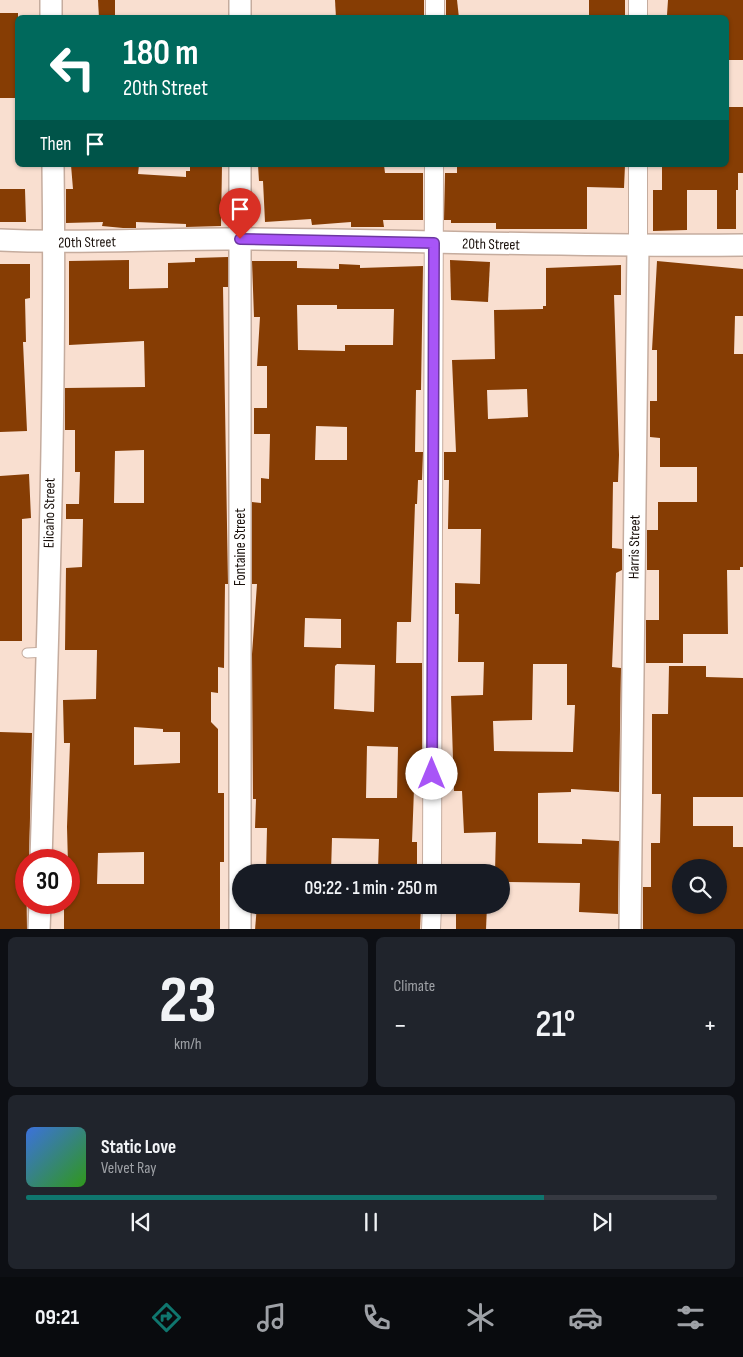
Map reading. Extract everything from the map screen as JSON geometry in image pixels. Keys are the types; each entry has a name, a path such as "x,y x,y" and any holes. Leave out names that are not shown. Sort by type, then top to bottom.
{"street":[{"path":"51,0 51,15"},
{"path":"240,0 240,15"},
{"path":"435,0 435,15"},
{"path":"638,0 638,15"},
{"name":"Elicaño Street","path":"41,849 37,652 54,243 53,167"},
{"name":"Fontaine Street","path":"240,167 240,929"},
{"path":"432,864 434,167"},
{"name":"Harris Street","path":"630,929 638,167"},
{"name":"20th Street","path":"0,240 54,243 240,239 638,246 743,245"},
{"path":"39,929 40,914"},
{"path":"432,914 432,929"}],"building":[{"path":"98,0 115,0 115,15 99,15"},
{"path":"335,0 424,0 424,15 336,15"},
{"path":"446,0 457,0 459,15 446,15"},
{"path":"589,0 625,0 625,15 589,15"},
{"path":"668,0 743,0 743,60 729,60 729,15 667,15"},
{"path":"0,13 18,13 18,15 15,15 15,98 0,98"},
{"path":"729,107 743,107 743,173 738,173 736,229 717,229 717,190 687,190 687,230 653,231 653,190 662,190 662,167 729,167"},
{"path":"71,167 139,167 138,174 186,177 186,171 190,171 190,167 222,167 221,226 186,227 186,224 136,222 136,228 123,228 102,226 103,222 66,223 66,189 73,189"},
{"path":"258,167 384,167 385,173 423,173 423,220 383,220 384,227 351,227 351,222 312,225 311,219 265,222 263,181 259,181"},
{"path":"457,167 625,167 624,188 587,187 587,229 496,229 496,223 451,223 451,220 444,220 445,173 457,173"},
{"path":"0,189 25,189 26,222 0,222"},
{"path":"228,257 228,287 223,287 228,584 225,584 224,668 218,667 218,693 211,692 211,722 218,729 218,793 224,793 224,862 220,862 220,929 64,929 64,914 80,914 80,849 68,849 70,743 64,743 63,700 96,699 97,650 65,650 66,568 82,567 83,519 66,519 66,504 79,504 80,472 75,472 75,430 65,430 65,388 145,387 144,341 69,345 69,261 129,260 129,289 168,288 168,263 195,262 195,258","holes":["144,450 144,503 114,503 115,451","134,727 163,729 163,732 180,732 180,763 134,765","144,852 144,884 97,884 98,853"]},
{"path":"450,260 490,262 488,302 451,300"},
{"path":"252,261 297,261 297,268 339,269 339,264 360,265 360,268 423,266 421,390 416,390 415,452 423,452 422,480 418,480 417,504 415,504 411,622 397,622 396,663 422,663 422,789 414,789 412,842 417,842 417,864 378,864 379,839 332,838 331,864 266,864 267,828 255,828 252,654 257,584 252,584 252,502 261,503 261,478 269,479 270,434 254,434 254,408 267,408 267,366 257,366 260,317 254,317","holes":["297,305 337,305 337,309 394,309 393,345 345,345 345,351 298,350","316,426 347,427 347,460 315,460","305,618 341,619 341,648 304,647","337,664 375,665 374,712 334,709 335,666","367,746 398,747 397,798 366,798"]},
{"path":"657,261 743,269 743,316 735,316 734,354 743,354 743,567 740,567 740,570 727,570 728,634 683,634 683,663 646,663 646,620 659,620 659,570 647,570 647,530 658,530 658,502 697,502 697,467 660,467 660,438 650,437 650,401 657,401 657,350 652,350"},
{"path":"0,264 30,264 30,298 25,299 26,342 23,342 27,431 0,432"},
{"path":"621,265 621,295 614,295 619,455 618,482 613,482 612,548 622,549 622,570 616,573 612,667 621,668 619,792 571,789 571,792 538,793 538,843 582,844 582,839 619,841 618,914 579,912 580,883 510,882 510,864 495,864 496,832 464,833 462,791 454,791 451,696 483,695 484,662 458,662 459,614 455,614 455,583 480,584 481,529 448,529 449,480 444,480 444,452 456,452 452,360 495,359 494,310 543,309 543,306 546,306 546,268","holes":["527,389 528,417 488,419 487,390","533,664 567,664 567,705 575,705 573,752 494,751 493,721 532,720"]},
{"path":"29,474 31,518 22,519 22,641 0,641 0,476"},
{"path":"669,666 706,666 706,677 743,678 743,797 693,797 693,826 733,826 733,847 743,847 743,929 643,929 643,887 651,887 651,843 660,843 661,794 652,794 652,714 668,714"},
{"path":"0,732 32,733 29,849 15,849 15,914 27,914 27,929 0,929"},
{"path":"256,914 421,914 420,929 255,929"},
{"path":"456,914 487,914 486,929 456,929"}],"route":[{"path":"240,239 434,243 432,774"}]}
